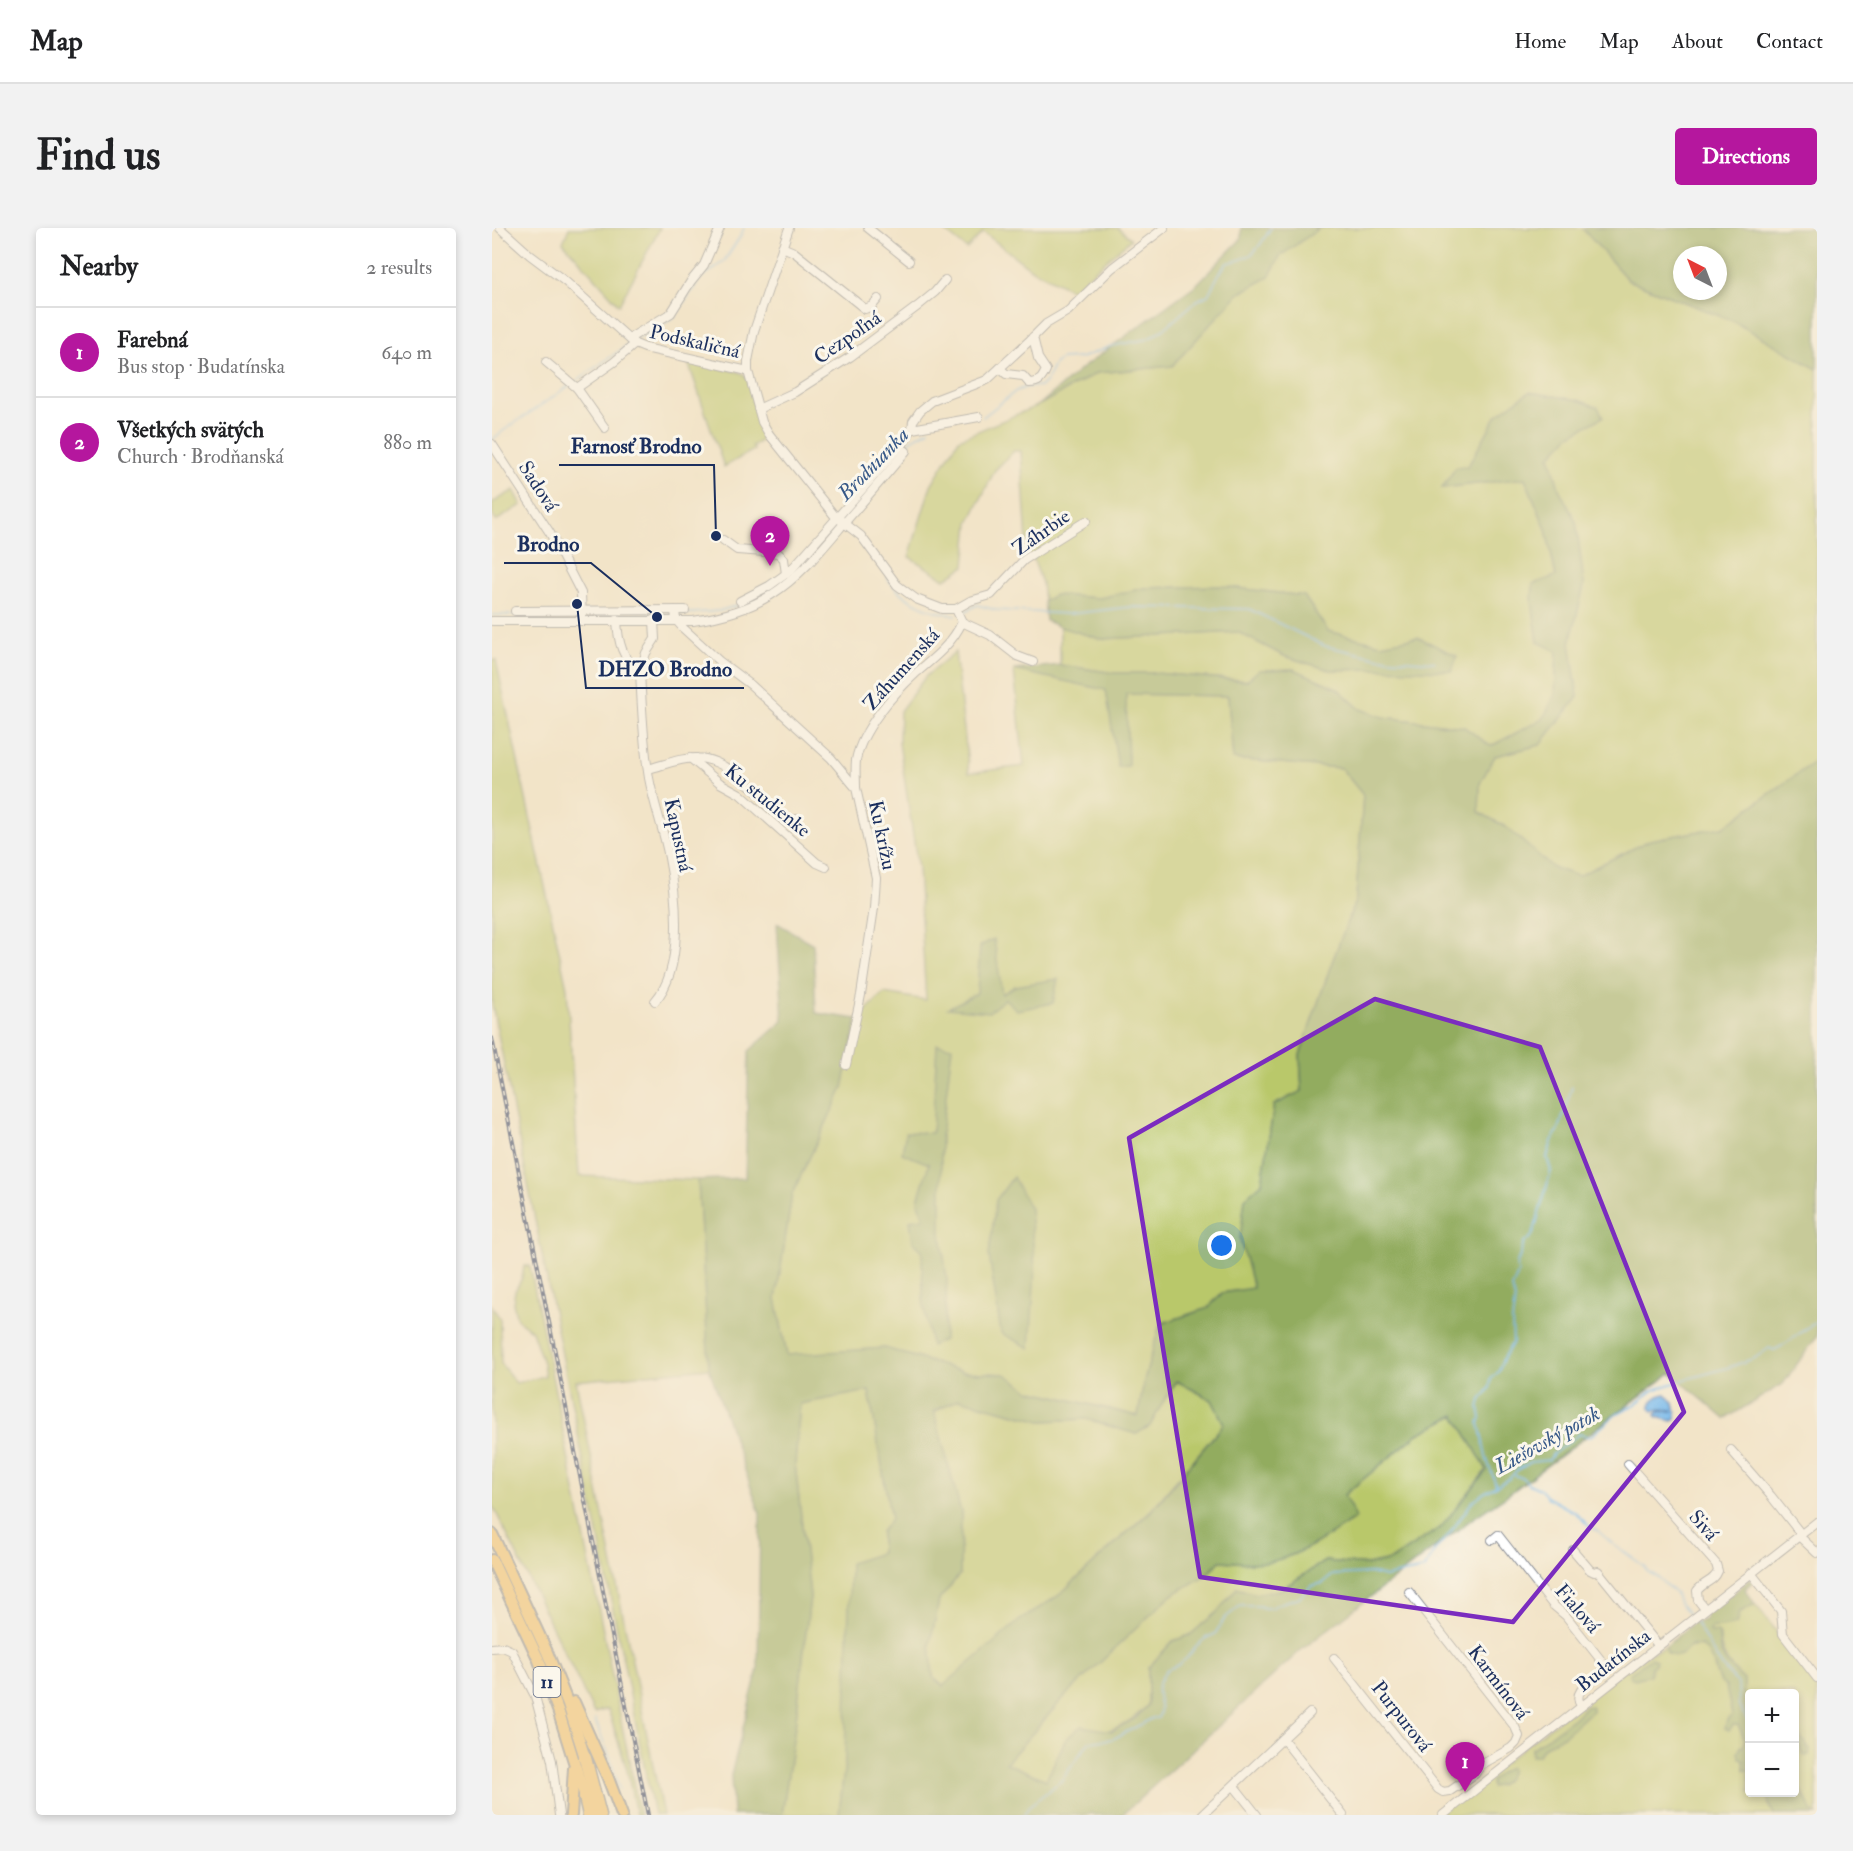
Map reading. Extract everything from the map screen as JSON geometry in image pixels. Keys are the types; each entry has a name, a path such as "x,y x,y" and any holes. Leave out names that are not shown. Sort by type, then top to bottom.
{"highway":[{"path":"580,1760 600,1815"},
{"path":"585,1797 589,1815"}],"main road":[{"name":"11","path":"492,1534 556,1675"},
{"name":"11","path":"492,1560 538,1658 580,1760"},
{"path":"556,1675 568,1704 585,1797"},
{"path":"556,1675 564,1681 608,1778 622,1815"},
{"path":"571,1815 580,1760"}],"street":[{"name":"Podskaličná","path":"500,228 633,341 645,348 748,371"},
{"path":"574,385 614,362 633,341 671,313 704,265 720,228"},
{"path":"789,228 749,352 748,371 762,422 769,434 834,515 861,536 897,585 916,599 942,609 956,609"},
{"path":"868,228 909,261"},
{"path":"492,621 582,615 676,615 693,621 741,609 770,596 826,538 903,449 913,421 920,411 932,401 987,380 1046,324 1068,311 1112,268 1164,228"},
{"path":"782,247 794,252 865,309 872,306 878,299"},
{"name":"Cezpoľná","path":"758,409 795,392 850,357 918,306 945,280"},
{"path":"1000,368 1006,374 1023,376 1029,383 1036,383 1042,379 1046,370 1038,358 1033,338"},
{"path":"546,362 574,385 605,428"},
{"path":"912,429 979,417"},
{"name":"Sadová","path":"492,444 550,533 581,592 582,615"},
{"path":"740,601 789,575 841,521"},
{"name":"Záhrbie","path":"956,609 970,601 991,595 1024,560 1086,521"},
{"path":"723,540 737,550 778,553 784,559 789,575"},
{"name":"Záhumenská","path":"856,788 856,761 875,719 908,680 937,655 958,631 962,622 956,609"},
{"path":"515,610 617,620 654,620 676,615 685,610"},
{"name":"Ku krížu","path":"676,615 719,661 751,686 831,758 856,788 876,878 874,908 861,995 846,1065"},
{"path":"617,620 618,639 630,664 640,672"},
{"name":"Kapustná","path":"654,620 655,639 646,653 640,672 644,744 673,877 676,929 669,980 656,1001"},
{"path":"962,622 990,635 1017,656 1034,662"},
{"name":"Ku studienke","path":"648,769 690,758 709,759 727,766 788,822 797,819"},
{"name":"Ku studienke","path":"690,758 720,783 740,794 817,863 826,867"},
{"path":"1731,1450 1817,1553"},
{"name":"Sivá","path":"1629,1464 1716,1564 1718,1571 1716,1577 1697,1592 1698,1600 1705,1609"},
{"name":"Budatínska","path":"1443,1815 1817,1522"},
{"name":"Fialová","path":"1492,1540 1498,1535 1553,1605 1566,1616 1604,1664 1602,1674 1577,1696 1581,1706"},
{"path":"1573,1550 1590,1570 1594,1572 1601,1568 1658,1645"},
{"path":"1751,1573 1781,1611 1783,1634 1817,1678"},
{"name":"Karmínová","path":"1409,1592 1515,1727 1519,1736 1511,1748 1481,1765 1475,1774"},
{"path":"492,1648 503,1647 512,1651 535,1696 552,1761 560,1815"},
{"name":"Purpurová","path":"1334,1658 1438,1789 1443,1792 1450,1791 1467,1777 1475,1774"},
{"path":"1202,1815 1310,1713"},
{"path":"1283,1739 1343,1815"},
{"path":"1475,1774 1483,1784"},
{"path":"1234,1786 1257,1815"}],"highlighted area":[{"path":"1375,999 1540,1047 1684,1412 1513,1622 1200,1577 1129,1138"}],"green space":[{"path":"569,228 660,228 619,305 563,242"},
{"path":"941,228 1118,228 1131,239 1072,290 1031,269 983,232 967,249"},
{"path":"1241,228 1320,228 1280,256 1269,277 1239,293 1172,366 1097,373 1039,405 1082,368 1197,284 1241,239"},
{"path":"1320,228 1582,228 1628,280 1673,298 1673,300 1679,300 1733,321 1817,369 1817,760 1723,827 1650,840 1578,876 1553,868 1506,827 1479,812 1480,783 1495,756 1540,745 1578,697 1570,643 1584,585 1576,522 1559,489 1550,456 1570,435 1603,417 1578,400 1529,392 1497,415 1468,466 1443,488 1525,478 1546,529 1556,577 1533,584 1557,650 1555,695 1543,719 1491,746 1464,727 1383,717 1360,709 1337,688 1155,673 1115,673 1060,665 1060,627 1101,639 1238,632 1284,656 1330,670 1376,669 1418,637 1381,644 1327,631 1304,596 1220,586 1144,588 1100,598 1055,595 1044,601 1042,583 1027,542 1021,451 1014,451 995,470 969,523 965,566 945,579 909,557 931,485 959,439 1039,405 1097,373 1172,366 1239,293 1269,277 1280,256"},
{"path":"1582,228 1817,228 1817,369 1733,321 1679,300 1727,300 1727,246 1673,246 1673,298 1628,280"},
{"path":"688,362 739,372 748,381 756,414 766,438 752,446 754,450 724,467"},
{"path":"1529,392 1578,400 1598,407 1603,417 1570,435 1550,456 1559,489 1576,522 1584,585 1570,643 1578,697 1540,745 1495,756 1480,783 1479,812 1506,827 1553,868 1578,876 1650,840 1723,827 1817,760 1817,1336 1783,1384 1725,1419 1671,1373 1472,1519 1301,1650 1122,1815 1094,1815 1092,1813 1088,1815 839,1815 845,1761 850,1563 881,1553 881,1532 891,1519 869,1391 800,1404 795,1464 810,1596 782,1815 733,1815 731,1775 758,1669 760,1513 709,1368 698,1180 745,1178 749,1051 783,1021 777,923 813,944 816,1013 857,1019 843,1088 792,1194 776,1299 787,1355 885,1348 964,1372 1005,1374 1029,1390 1138,1416 1144,1381 1160,1324 1208,1308 1222,1293 1253,1288 1240,1239 1245,1198 1262,1183 1274,1105 1302,1091 1300,1055 1356,899 1363,795 1341,768 1233,759 1228,696 1126,694 1128,766 1118,767 1106,690 1014,670 1060,665 1115,673 1155,673 1246,681 1259,670 1294,669 1337,688 1360,709 1383,717 1464,727 1491,746 1543,719 1555,695 1557,651 1538,642 1532,601 1533,584 1556,576 1546,529 1525,478 1442,488 1456,467 1468,466 1497,415","holes":["1177,1381 1212,1400 1224,1424 1153,1509 1058,1596 1020,1620 943,1686 933,1677 930,1644 939,1600 960,1574 961,1512 934,1411 959,1399 1041,1421 1086,1419 1136,1434 1150,1426","1455,1415 1487,1470 1441,1527 1391,1560 1368,1565 1325,1561 1280,1590 1255,1594 1237,1588 1218,1611 1190,1635 1173,1641 1148,1668 1148,1705 1136,1718 1112,1731 1081,1726 1066,1739 1046,1780 1006,1763 1066,1695 1170,1596 1206,1575 1220,1561 1270,1562 1288,1557 1328,1536 1356,1518 1344,1495 1418,1434"]},
{"path":"514,490 522,505 496,521 492,514 492,503"},
{"path":"1220,586 1304,596 1328,631 1381,644 1418,637 1457,656 1452,671 1330,670 1284,656 1238,632 1101,639 1046,621 1044,601 1055,595 1100,598 1144,588"},
{"path":"955,652 969,773 1024,766 1014,670 1106,690 1128,765 1125,694 1228,696 1233,759 1341,768 1363,795 1356,899 1300,1055 1302,1091 1274,1105 1262,1184 1240,1239 1254,1289 1222,1293 1208,1308 1160,1324 1144,1381 1138,1416 1029,1390 1005,1374 964,1372 885,1348 787,1356 776,1299 792,1194 843,1088 857,1019 884,993 926,1000 918,868 899,743 900,711 926,676"},
{"path":"492,660 496,660 567,988 579,1176 698,1180 709,1368 576,1381 663,1815 654,1815 492,1004"},
{"path":"994,939 1002,994 1015,986 1058,979 1053,1003 1017,1010 1005,999 989,1012 948,1008 977,993 980,946"},
{"path":"937,1044 952,1047 941,1136 941,1233 947,1281 944,1340 931,1346 923,1300 922,1250 913,1242 910,1220 924,1218 918,1200 929,1164 902,1153 906,1132 932,1133"},
{"path":"1013,1177 1030,1209 1035,1268 1030,1348 1001,1333 989,1255 996,1200"},
{"path":"524,1266 530,1266 640,1815 636,1815 627,1770 608,1709 594,1713 492,1504 492,1306 500,1319 501,1364 516,1383 545,1376 532,1331 517,1319 513,1303"},
{"path":"1177,1381 1212,1400 1224,1424 1152,1509 1058,1596 1020,1621 943,1687 933,1677 930,1644 939,1600 960,1574 961,1512 934,1412 959,1399 1041,1421 1086,1419 1136,1434 1150,1426"},
{"path":"869,1390 891,1519 881,1532 881,1553 845,1761 839,1815 782,1815 810,1596 795,1464 800,1404"},
{"path":"1455,1415 1487,1469 1441,1527 1391,1560 1368,1565 1325,1561 1281,1590 1255,1594 1237,1588 1218,1611 1190,1635 1173,1641 1148,1668 1148,1705 1129,1721 1110,1730 1066,1739 1046,1780 1006,1763 1066,1695 1170,1596 1206,1575 1220,1561 1253,1563 1344,1495 1418,1434"},
{"path":"1750,1579 1753,1581 1745,1589 1755,1604 1740,1612 1737,1624 1712,1627 1710,1631 1718,1632 1724,1657 1744,1680 1745,1739 1738,1725 1733,1725 1729,1730 1725,1728 1727,1720 1732,1715 1726,1687 1719,1681 1714,1664 1706,1650 1701,1646 1692,1646 1678,1656 1666,1652 1666,1646 1694,1622 1705,1620 1705,1613 1714,1604 1734,1593"},
{"path":"1755,1604 1810,1674 1817,1689 1817,1815 1814,1815 1799,1786 1799,1689 1745,1689 1745,1705 1744,1680 1727,1661 1720,1643 1720,1636 1710,1631 1712,1627 1737,1624 1740,1612"},
{"path":"1666,1646 1666,1652 1695,1646 1706,1649 1709,1653 1719,1680 1727,1690 1732,1715 1730,1718 1733,1725 1738,1725 1744,1736 1745,1743 1740,1748 1745,1760 1745,1797 1772,1797 1769,1806 1775,1815 1437,1815 1634,1661","holes":["1585,1707 1592,1711 1565,1735 1545,1746 1538,1755 1531,1749 1574,1718"]},
{"path":"1651,1658 1656,1660 1651,1667 1650,1675 1635,1679 1630,1677 1629,1674"},
{"path":"1591,1706 1592,1711 1565,1735 1545,1746 1538,1755 1531,1755 1531,1749 1574,1718 1585,1707"},
{"path":"1799,1735 1810,1750 1809,1755 1804,1756 1799,1745"},
{"path":"1745,1743 1745,1770 1744,1760 1738,1753"},
{"path":"1509,1768 1510,1773 1504,1782 1491,1787 1491,1781"},
{"path":"1799,1786 1814,1815 1775,1815 1768,1801 1769,1797 1799,1797"}],"water":[{"path":"1666,1394 1674,1403 1676,1418 1672,1421 1656,1415 1658,1412 1672,1410 1653,1411 1651,1409 1652,1402 1656,1398"}],"waterway":[{"path":"635,340 675,316 701,277 725,260 744,228"},
{"name":"Brodnianka","path":"983,417 1016,391 1041,386 1055,363 1061,359 1081,358 1111,346 1148,339 1164,329 1196,301 1208,295 1227,263 1249,256 1254,252 1271,228"},
{"path":"576,381 628,345"},
{"path":"492,440 569,386"},
{"name":"Brodnianka","path":"906,446 911,440 929,430"},
{"name":"Brodnianka","path":"792,574 840,522"},
{"path":"887,577 900,593 917,604 956,615"},
{"name":"Brodnianka","path":"744,603 779,584"},
{"name":"Brodnianka","path":"679,614 719,611 739,605"},
{"path":"961,614 977,605 996,610 1069,614 1130,607 1249,609 1325,646 1379,658 1435,662"},
{"name":"Brodnianka","path":"586,615 671,614"},
{"name":"Brodnianka","path":"492,615 578,615"},
{"path":"1496,1485 1486,1457 1479,1423 1481,1418 1479,1408 1481,1400 1490,1388 1491,1379 1499,1371 1513,1342 1512,1321 1515,1299 1512,1288 1518,1273 1517,1264 1524,1243 1534,1231 1551,1171 1547,1157 1560,1126 1572,1087"},
{"name":"Liešovský potok","path":"1024,1815 1029,1806 1061,1781 1089,1742 1113,1739 1153,1718 1158,1718 1160,1709 1158,1688 1166,1670 1178,1665 1196,1646 1215,1634 1225,1618 1240,1606 1271,1608 1300,1597 1311,1586 1323,1583 1333,1575 1370,1573 1385,1577 1424,1569 1435,1550 1472,1502 1510,1478 1516,1471 1531,1462 1549,1460 1553,1454 1579,1434 1590,1437 1618,1413 1634,1405 1654,1390 1755,1358 1769,1348 1774,1350 1780,1347 1817,1322"},
{"path":"1515,1475 1576,1513 1591,1528 1644,1566 1648,1572 1676,1594 1679,1603 1692,1617"},
{"path":"1695,1621 1719,1662 1738,1683 1739,1707 1745,1716"},
{"path":"595,1720 619,1789"}],"railway":[{"path":"492,1038 648,1815"}],"place":[{"name":"Farnosť Brodno","path":"716,536"},
{"name":"Všetkých svätých","path":"770,566"},
{"name":"DHZO Brodno","path":"577,604"},
{"name":"Brodno","path":"657,617"},
{"name":"Farebná","path":"1465,1792"}]}
